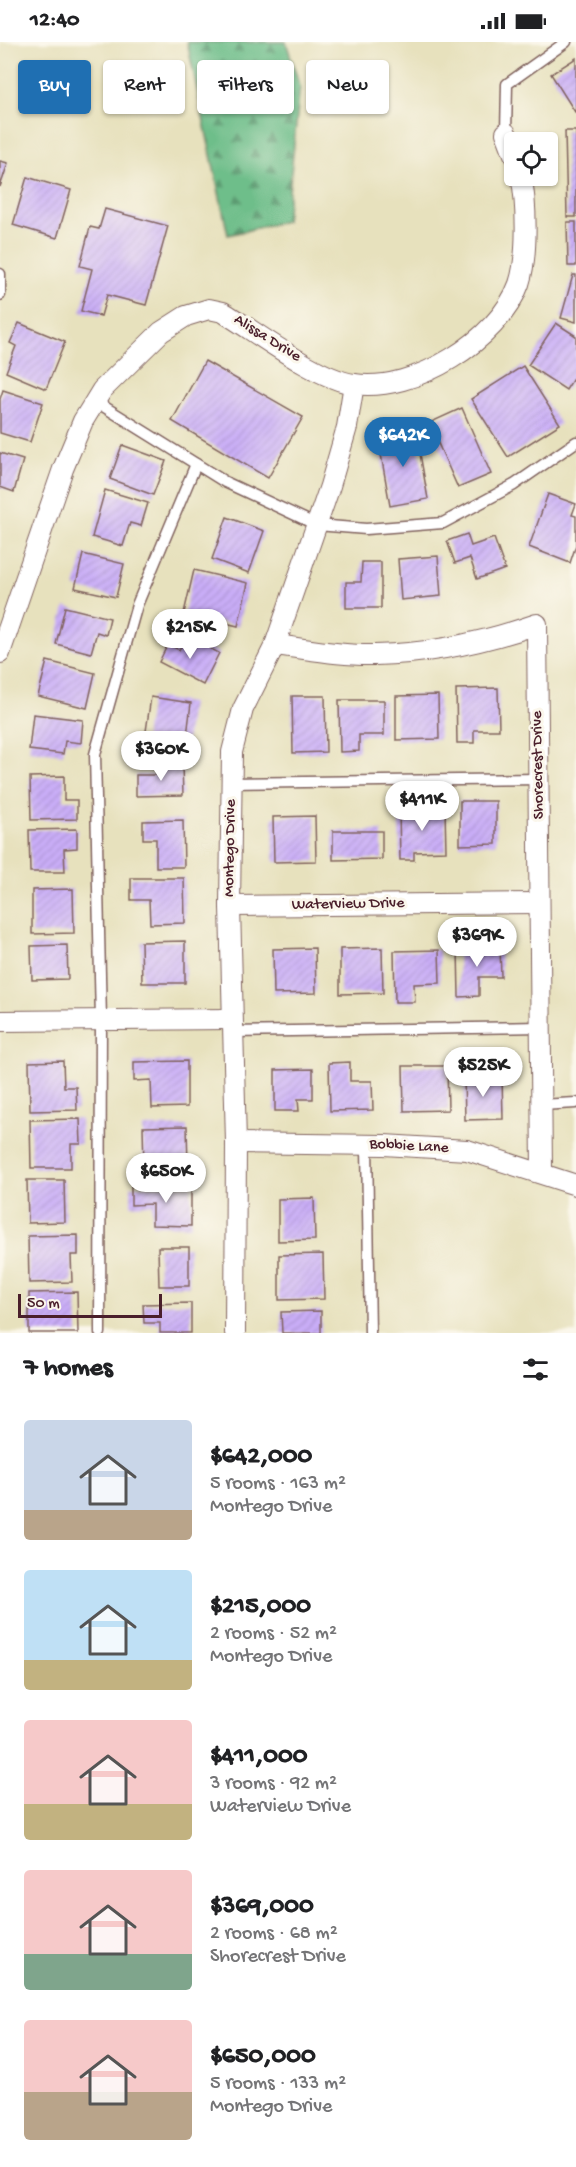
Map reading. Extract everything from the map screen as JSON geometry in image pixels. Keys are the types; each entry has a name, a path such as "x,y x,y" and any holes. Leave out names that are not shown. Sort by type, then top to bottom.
{"street":[{"name":"Alissa Drive","path":"0,653 63,469 83,421 95,401 116,375 161,332 186,316 209,309 223,312 318,370 354,384 396,382 428,372 469,346 500,317 519,283 526,201 523,186"},
{"name":"Montego Drive","path":"235,1333 236,1143 230,906 232,752 243,709 275,645 317,525 347,427 354,384"},
{"name":"Shorecrest Drive","path":"275,645 374,655 431,650 492,639 537,624 542,1172"},
{"name":"Waterview Drive","path":"230,906 539,903"},
{"path":"0,1021 101,1020 232,1025"},
{"name":"Bobbie Lane","path":"236,1143 367,1145 467,1150 542,1172 576,1185"}],"lane":[{"path":"506,132 507,84 566,42"},
{"path":"0,274 0,294"},
{"path":"95,401 225,482 317,525 366,529 443,524 514,485 576,442"},
{"path":"100,1333 101,1020 96,754 137,605 196,464"},
{"path":"232,783 540,779"},
{"path":"232,1025 540,1027"},
{"path":"541,1105 576,1103"},
{"path":"367,1145 370,1333"}],"green space":[{"path":"187,42 286,42 292,60 197,60 197,89"},
{"path":"294,67 300,86 286,221 228,235 202,114 294,114"}],"building":[{"path":"576,58 576,111 575,112 551,74"},
{"path":"565,131 576,131 576,217 567,217"},
{"path":"0,161 8,163 0,187"},
{"path":"27,177 71,190 57,238 13,225"},
{"path":"105,209 168,226 146,305 107,295 101,316 81,311 92,269 80,266 90,227 99,229"},
{"path":"567,222 576,222 576,266 568,266"},
{"path":"573,275 576,275 576,322 561,318"},
{"path":"19,323 65,342 46,389 6,372 16,346 10,343"},
{"path":"556,323 576,336 576,374 566,390 528,365"},
{"path":"205,361 303,417 268,478 172,421"},
{"path":"523,366 560,424 508,457 471,399"},
{"path":"3,390 43,403 30,442 0,433 0,399"},
{"path":"462,408 491,474 458,488 429,423"},
{"path":"416,431 428,499 390,506 378,437"},
{"path":"122,445 166,461 153,495 110,479"},
{"path":"0,453 23,460 14,492 0,487"},
{"path":"105,490 148,503 141,526 130,523 123,546 92,537"},
{"path":"548,494 576,504 572,515 576,516 576,545 570,563 529,547"},
{"path":"227,517 264,531 249,573 212,559"},
{"path":"467,534 471,546 494,538 505,569 477,579 470,558 455,563 447,541"},
{"path":"83,554 124,564 116,597 75,588"},
{"path":"438,556 441,596 401,600 398,559"},
{"path":"362,562 381,562 381,608 346,608 346,582 361,582"},
{"path":"194,570 248,583 238,626 184,613"},
{"path":"65,607 110,618 106,635 97,632 91,653 56,644"},
{"path":"186,636 219,653 203,685 159,662 168,644 179,650"},
{"path":"47,661 95,673 87,708 38,696"},
{"path":"498,688 499,730 474,730 474,743 457,743 456,689"},
{"path":"438,695 439,739 396,740 396,696"},
{"path":"292,696 325,696 326,752 293,753"},
{"path":"151,697 191,703 186,744 145,738"},
{"path":"339,700 384,700 384,735 359,735 359,751 340,752"},
{"path":"33,714 83,720 81,743 65,741 63,754 29,750"},
{"path":"156,765 182,765 183,795 136,796 136,775 156,775"},
{"path":"64,776 64,800 77,800 77,819 31,820 30,777"},
{"path":"460,801 496,801 496,844 460,845"},
{"path":"445,809 446,851 414,852 414,860 400,860 399,810"},
{"path":"315,816 316,861 274,862 273,817"},
{"path":"183,820 184,867 156,867 156,839 143,839 143,821"},
{"path":"77,829 77,848 64,849 65,872 30,872 29,830"},
{"path":"333,831 382,831 382,859 333,860"},
{"path":"131,878 184,878 185,923 150,924 149,900 131,900"},
{"path":"73,889 74,933 32,934 32,890"},
{"path":"185,941 185,983 142,983 141,942"},
{"path":"67,945 68,979 32,980 31,946"},
{"path":"500,947 501,977 479,977 479,996 459,997 458,948"},
{"path":"315,948 316,993 274,994 273,949"},
{"path":"382,948 383,993 340,994 340,949"},
{"path":"439,950 440,983 414,984 415,1002 395,1002 394,951"},
{"path":"63,1061 64,1087 76,1087 77,1110 30,1111 29,1062"},
{"path":"187,1061 187,1107 152,1108 151,1080 134,1081 134,1062"},
{"path":"350,1062 350,1081 372,1081 373,1110 330,1111 329,1063"},
{"path":"403,1066 447,1066 448,1110 404,1111"},
{"path":"313,1069 313,1099 298,1099 299,1111 275,1111 275,1070"},
{"path":"464,1076 502,1076 503,1119 465,1120"},
{"path":"80,1119 81,1144 71,1144 71,1168 31,1168 30,1120"},
{"path":"187,1126 188,1167 144,1168 143,1127"},
{"path":"27,1180 64,1180 65,1222 28,1223"},
{"path":"131,1186 191,1186 191,1226 152,1225 152,1204 131,1205"},
{"path":"314,1198 315,1240 278,1241 278,1199"},
{"path":"78,1235 78,1255 71,1255 72,1282 29,1283 28,1236"},
{"path":"158,1247 189,1247 189,1286 159,1286"},
{"path":"323,1254 324,1299 279,1300 279,1255"},
{"path":"77,1292 78,1333 29,1333 29,1293"},
{"path":"191,1303 191,1333 160,1333 160,1323 144,1323 143,1304"},
{"path":"321,1311 321,1333 282,1333 281,1312"}]}
